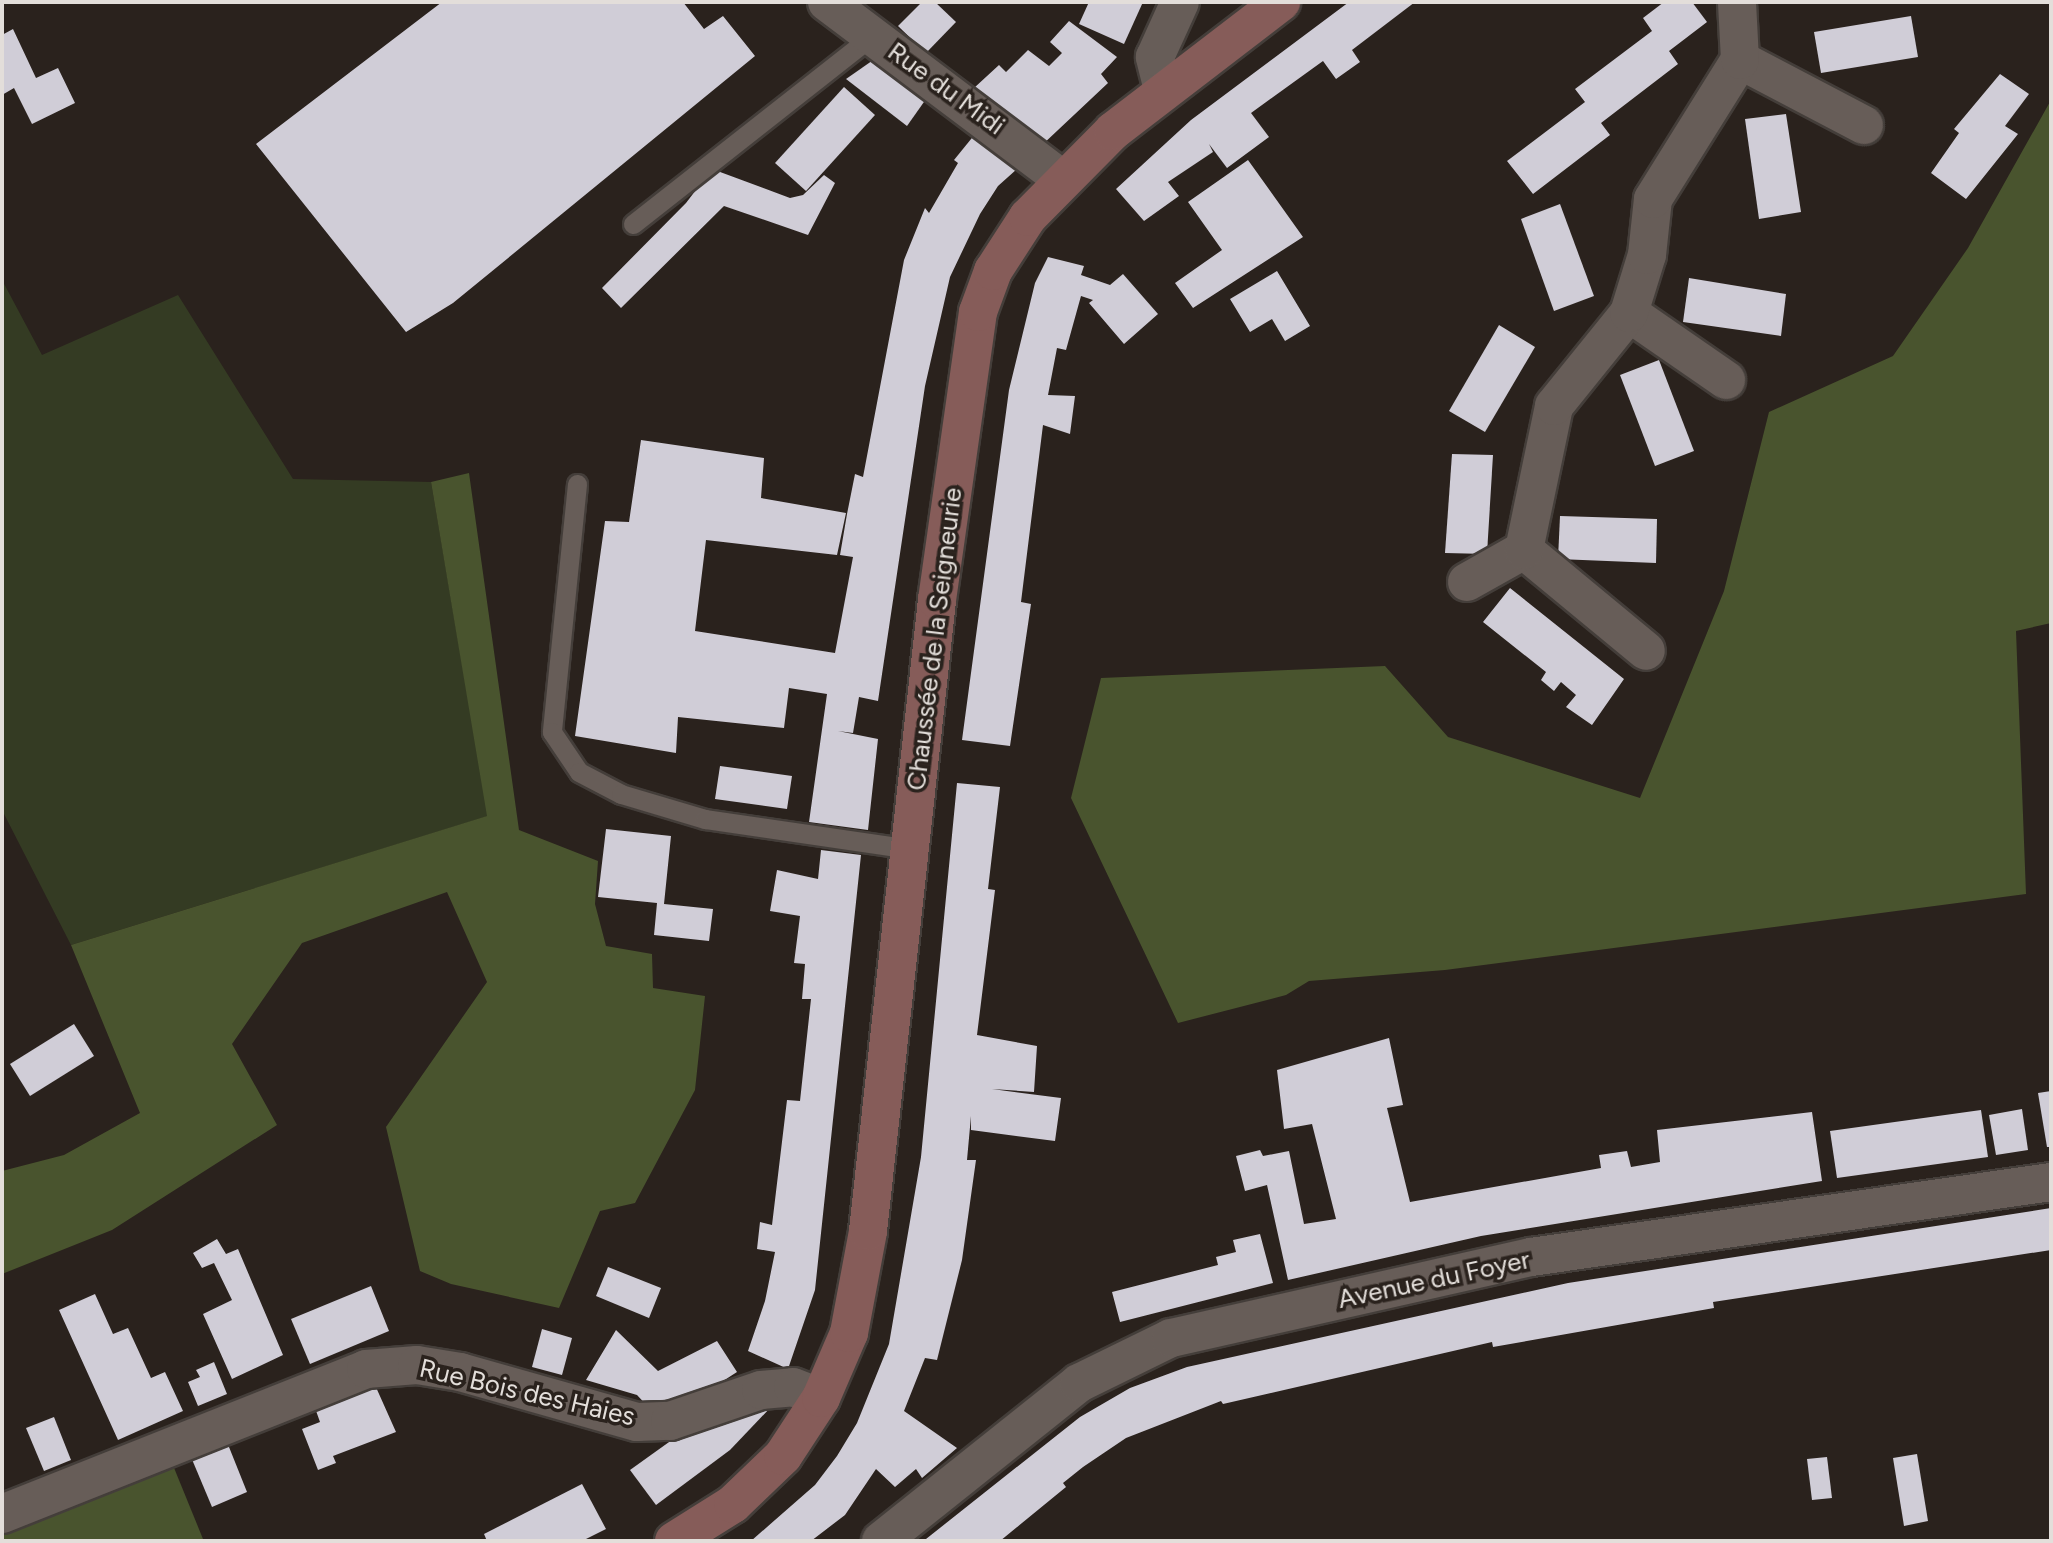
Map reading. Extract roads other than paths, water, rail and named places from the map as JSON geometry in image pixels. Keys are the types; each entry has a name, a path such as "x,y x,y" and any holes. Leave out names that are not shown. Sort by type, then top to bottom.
{"main road":[{"name":"Chaussée de la Seigneurie","path":"674,1541 715,1532 775,1465 821,1398 840,1362 861,1282 937,600 978,312 1008,244 1062,179 1163,90 1280,2"}],"street":[{"name":"Rue du Midi","path":"827,2 1062,179"},
{"path":"1163,90 1156,57 1180,2"},
{"path":"1467,582 1524,551 1554,406 1629,313 1647,255 1653,199 1740,60 1737,2"},
{"path":"1740,60 1864,125"},
{"path":"1629,313 1726,380"},
{"path":"1524,551 1646,652"},
{"name":"Avenue du Foyer","path":"881,1541 1079,1383 1171,1338 1531,1257 2051,1182"},
{"name":"Rue Bois des Haies","path":"2,1514 366,1369 416,1365 460,1372 637,1422 670,1421 761,1390 793,1387 821,1398"}],"lane":[{"path":"633,225 873,35"},
{"path":"577,484 552,732 579,772 621,794 705,820 910,849"}]}
